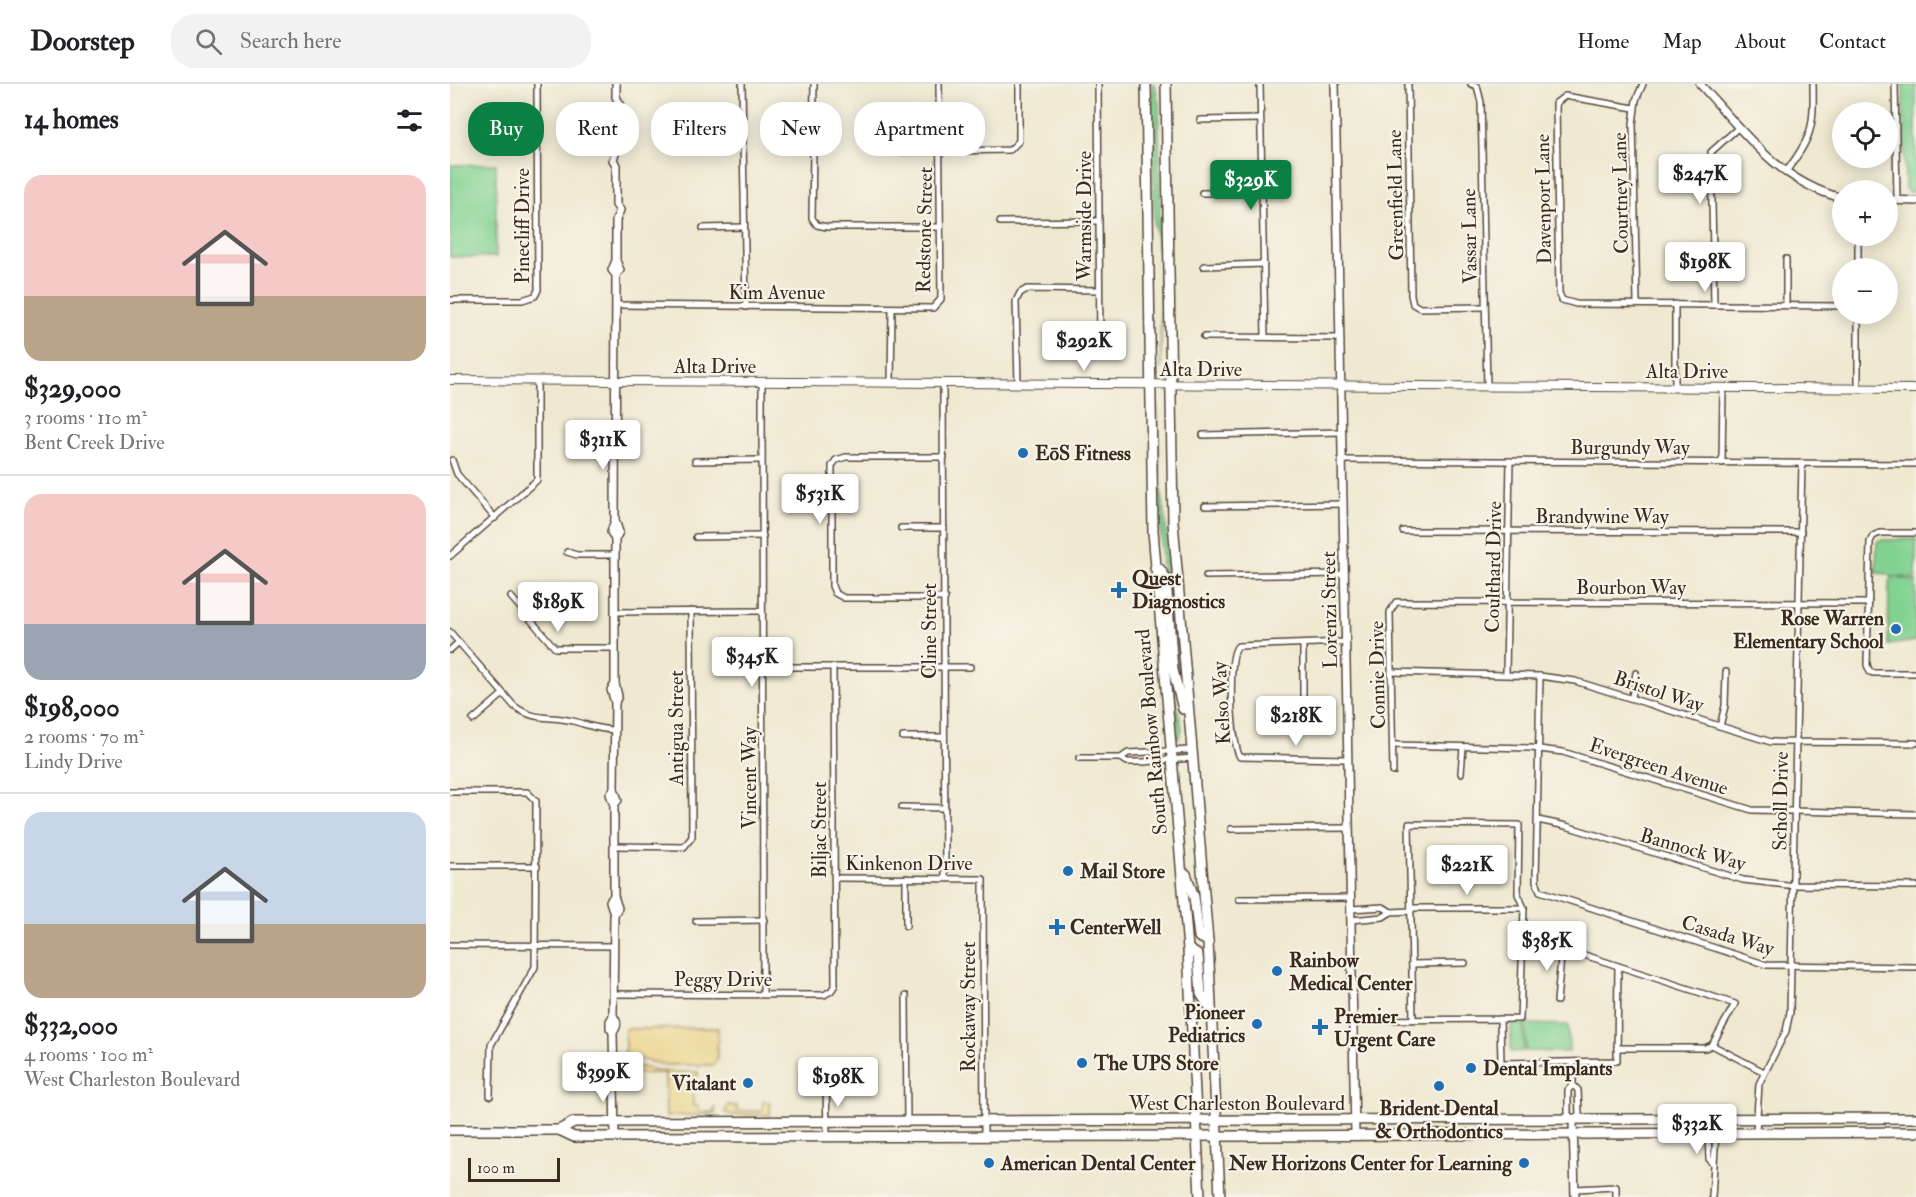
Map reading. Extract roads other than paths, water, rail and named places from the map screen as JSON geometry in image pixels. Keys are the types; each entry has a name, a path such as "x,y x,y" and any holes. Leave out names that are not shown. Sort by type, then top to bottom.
{"main road":[{"name":"South Rainbow Boulevard","path":"1146,84 1155,568 1182,863 1200,1197"},
{"name":"South Rainbow Boulevard","path":"1166,84 1169,385 1173,522 1188,727 1208,940 1220,1197"},
{"name":"Alta Drive","path":"450,380 1916,389"},
{"path":"1155,568 1160,569 1166,579 1173,670 1188,727"},
{"path":"1182,863 1194,897 1197,932 1199,937 1208,940"},
{"path":"1188,949 1198,955 1201,994 1212,1011"},
{"name":"West Charleston Boulevard","path":"559,1130 574,1122 1196,1122 1916,1118"},
{"path":"1796,1133 1800,1127 1823,1119"},
{"name":"West Charleston Boulevard","path":"450,1130 559,1130 574,1137 1916,1132"}],"street":[{"name":"Pinecliff Drive","path":"450,300 522,300 535,296 538,290 537,84"},
{"path":"615,1137 613,1032 610,1020 614,1016 614,914 618,908 614,896 614,805 618,800 614,789 615,702 611,690 615,684 615,539 611,526 615,520 616,381 616,275 612,270 616,261 616,220 612,214 616,205 616,165 620,156 616,151 616,108 612,105 616,97 616,84"},
{"path":"742,84 742,102"},
{"path":"814,84 812,218 817,225 827,227 940,227"},
{"name":"Redstone Street","path":"939,84 939,102"},
{"path":"985,152 1002,152 1016,147 1019,141 1019,84"},
{"name":"Warmside Drive","path":"1098,84 1100,348"},
{"path":"1260,84 1265,337"},
{"name":"Lorenzi Street","path":"1335,84 1355,1135"},
{"name":"Greenfield Lane","path":"1408,84 1413,304 1420,308 1485,307"},
{"name":"Courtney Lane","path":"1637,304 1634,108 1643,84"},
{"path":"1700,84 1785,173 1816,191 1832,195"},
{"path":"1785,173 1809,141 1813,84"},
{"path":"1895,84 1897,180"},
{"name":"Vassar Lane","path":"1474,85 1481,102 1487,387"},
{"name":"Davenport Lane","path":"1634,108 1570,96 1560,98 1555,109 1558,293 1567,303 1637,304"},
{"path":"1200,120 1260,119"},
{"path":"1714,305 1711,152 1739,127"},
{"path":"742,156 746,307"},
{"name":"Redstone Street","path":"937,304 941,299 940,156"},
{"path":"1202,193 1262,192"},
{"path":"1898,200 1916,201"},
{"path":"1000,222 1098,221"},
{"path":"703,228 743,227"},
{"path":"1786,259 1786,305"},
{"path":"1204,266 1264,264"},
{"path":"1018,384 1016,301 1020,293 1028,289 1099,290"},
{"name":"Kim Avenue","path":"616,305 925,309 937,304"},
{"path":"1637,304 1832,306"},
{"path":"1675,304 1676,388"},
{"path":"891,383 892,308"},
{"path":"1858,324 1858,389"},
{"path":"1204,337 1340,338"},
{"path":"450,556 537,480 537,381"},
{"name":"Vincent Way","path":"762,382 764,994"},
{"name":"Cline Street","path":"943,384 945,878"},
{"path":"1722,463 1723,388"},
{"path":"1203,435 1342,432"},
{"path":"944,457 846,457 836,460 832,466 832,586 835,593 844,598 945,597"},
{"path":"452,460 457,474 495,518"},
{"path":"695,461 761,460"},
{"name":"Burgundy Way","path":"1343,460 1916,464"},
{"name":"Coulthard Drive","path":"1506,674 1510,461"},
{"name":"Scholl Drive","path":"1756,1133 1757,1092 1764,1072 1789,1021 1802,463"},
{"path":"1204,506 1344,504"},
{"path":"901,528 944,528"},
{"name":"Brandywine Way","path":"1403,531 1801,532"},
{"path":"1916,533 1880,533 1873,536 1867,665 1870,672 1916,673"},
{"path":"696,537 763,536"},
{"path":"567,552 576,555 615,555"},
{"path":"1206,576 1345,574"},
{"path":"511,597 555,648 615,648"},
{"name":"Bourbon Way","path":"1393,605 1407,601 1869,603"},
{"name":"Connie Drive","path":"1393,605 1390,612 1393,772"},
{"name":"Antigua Street","path":"614,846 684,847 692,837 691,611"},
{"path":"615,612 762,611"},
{"path":"450,632 514,706 534,717 572,721 592,729 615,730"},
{"path":"450,650 459,642"},
{"path":"1303,702 1303,644 1346,642"},
{"name":"Kelso Way","path":"1303,644 1244,645 1235,648 1232,655 1232,698 1240,757 1348,759"},
{"path":"764,667 970,667"},
{"name":"Biljac Street","path":"831,992 835,985 833,667"},
{"name":"Bristol Way","path":"1391,672 1540,676 1592,685 1771,742 1916,743"},
{"path":"1720,726 1725,706 1726,672"},
{"path":"1632,698 1636,673"},
{"path":"1538,820 1540,676"},
{"path":"473,720 503,694"},
{"path":"903,737 944,737"},
{"name":"Evergreen Avenue","path":"1393,746 1539,749 1590,760 1740,808 1795,814 1916,814"},
{"path":"1461,773 1463,747"},
{"path":"1078,758 1121,758 1128,753 1171,756 1191,754"},
{"path":"450,792 527,792 533,796 537,810 535,967 531,978 491,1045 490,1096"},
{"path":"902,807 945,808"},
{"name":"Bannock Way","path":"1538,820 1566,826 1723,876 1793,885 1916,886"},
{"name":"Casada Way","path":"1538,820 1536,881 1538,889 1767,965 1916,967"},
{"path":"1353,1020 1413,1020 1520,1019 1524,908 1518,894 1519,825 1409,824 1413,1020"},
{"path":"1231,829 1349,828"},
{"path":"450,866 537,866"},
{"name":"Kinkenon Drive","path":"835,878 983,879"},
{"path":"906,878 906,926"},
{"name":"Rockaway Street","path":"983,879 984,1136"},
{"path":"1239,898 1351,898"},
{"path":"1351,909 1383,907 1390,912"},
{"path":"1351,920 1383,917 1390,912 1411,909 1524,908"},
{"path":"696,921 764,920"},
{"path":"1523,935 1735,1004 1712,1045"},
{"path":"450,945 614,946"},
{"path":"1557,1001 1562,947"},
{"path":"1412,964 1465,963"},
{"path":"1500,1019 1501,1063 1617,1061 1618,966"},
{"name":"Peggy Drive","path":"614,994 824,995 831,992"},
{"path":"906,996 907,1122"},
{"path":"1617,1048 1712,1045 1764,1072"},
{"path":"1573,1062 1579,1114 1573,1120"},
{"path":"826,1082 827,1136"},
{"path":"1574,1085 1568,1090 1568,1114 1573,1120 1575,1193 1616,1187 1616,1197"},
{"path":"1712,1133 1709,1159 1713,1164 1712,1197"}],"place":[{"name":"EōS Fitness","path":"1023,453"},
{"name":"Quest Diagnostics","path":"1119,590"},
{"name":"Rose Warren Elementary School","path":"1896,629"},
{"name":"Mail Store","path":"1068,871"},
{"name":"CenterWell","path":"1057,927"},
{"name":"Rainbow Medical Center","path":"1277,971"},
{"name":"Pioneer Pediatrics","path":"1257,1024"},
{"name":"Premier Urgent Care","path":"1320,1027"},
{"name":"The UPS Store","path":"1082,1063"},
{"name":"Dental Implants","path":"1471,1068"},
{"name":"Vitalant","path":"748,1083"},
{"name":"Brident Dental & Orthodontics","path":"1439,1086"},
{"name":"American Dental Center","path":"989,1163"},
{"name":"New Horizons Center for Learning","path":"1524,1163"}]}
